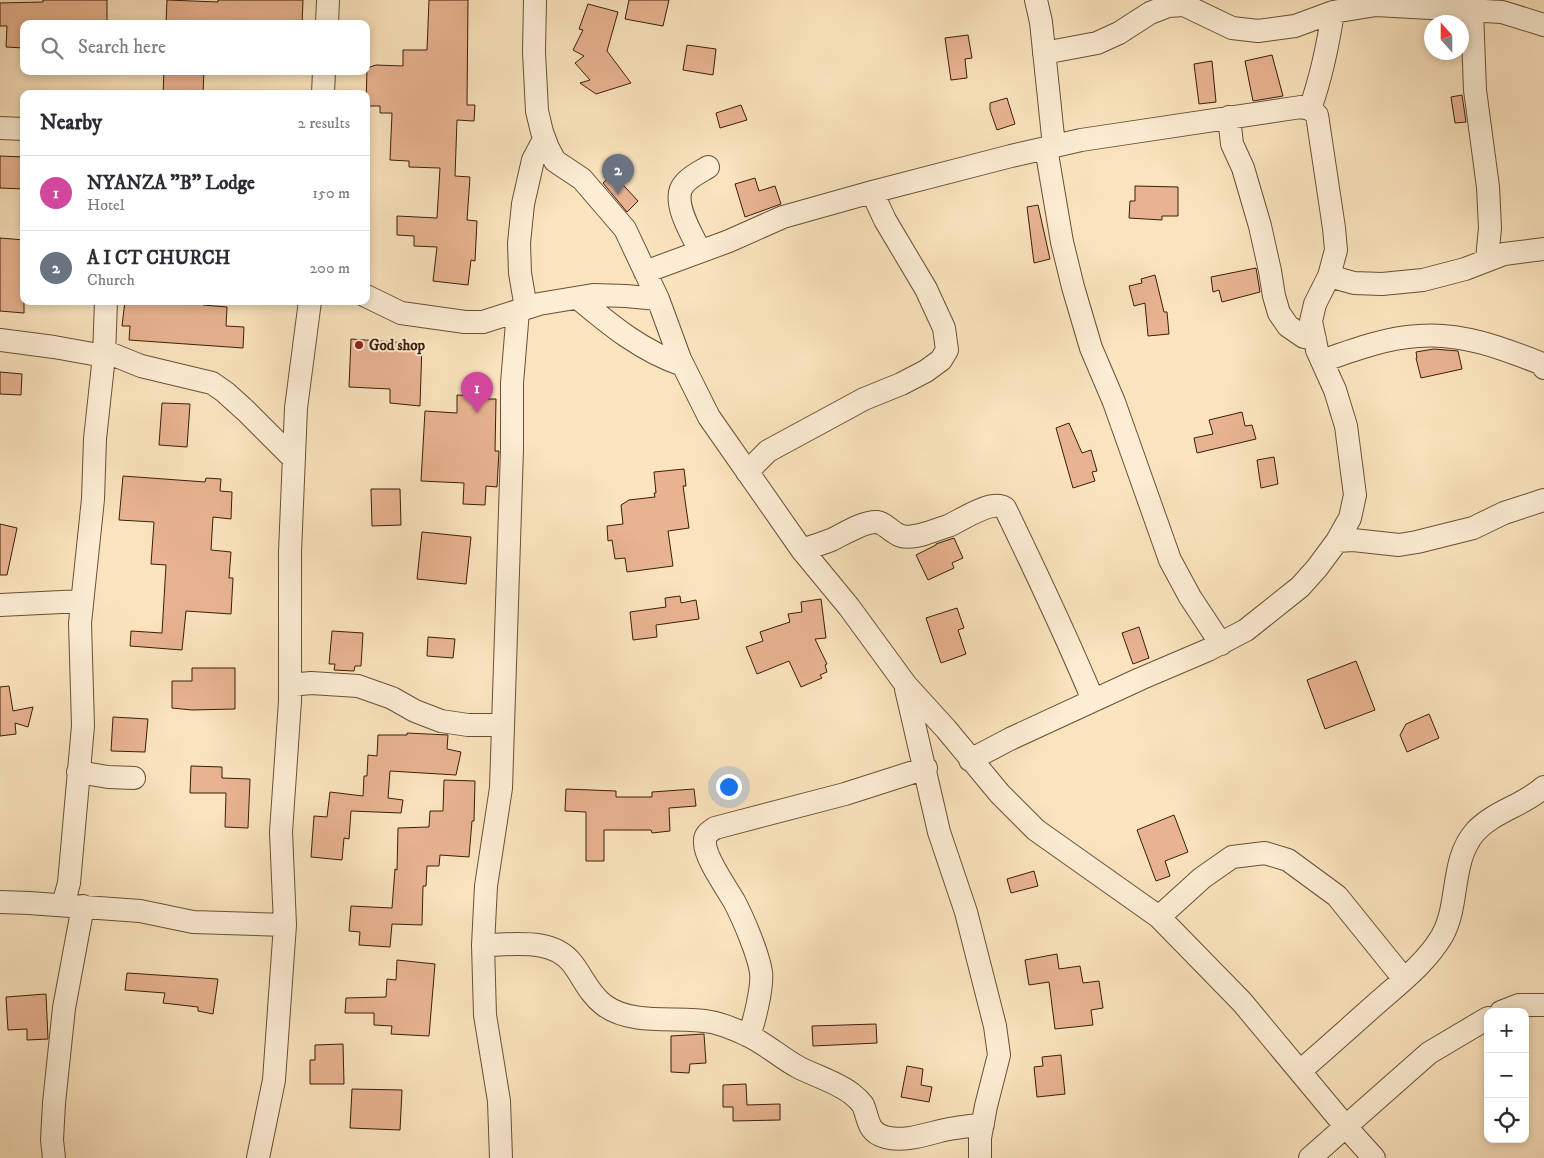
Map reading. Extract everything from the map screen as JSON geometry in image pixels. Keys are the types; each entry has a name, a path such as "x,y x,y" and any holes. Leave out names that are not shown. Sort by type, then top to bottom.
{"street":[{"path":"327,20 328,0"},
{"path":"535,0 534,52 537,111 544,139 556,161 582,180 625,229 658,299 683,365 709,417 802,550 849,607 906,685 946,729 1000,794 1036,830 1158,916 1242,1002 1374,1158"},
{"path":"1036,0 1041,22 1044,53 1050,147 1070,278 1092,348 1114,402 1170,560 1190,597 1221,644"},
{"path":"1044,53 1097,43 1119,33 1150,13 1168,6 1184,5 1232,28 1258,31 1295,26 1319,11 1376,5 1462,7 1502,12 1544,25"},
{"path":"1462,7 1488,187 1490,228 1487,259"},
{"path":"1310,109 1317,89 1330,34 1319,11"},
{"path":"323,90 324,75"},
{"path":"645,272 783,218 872,192 1050,147 1081,140 1301,107 1310,109 1317,115 1336,250 1329,276 1315,304 1311,321 1317,350 1335,390 1346,426 1355,495 1350,518 1318,568 1300,587 1246,630 1221,644 1093,700 970,760"},
{"path":"1229,117 1232,144 1242,168 1260,226 1279,313 1288,326 1304,337 1315,339"},
{"path":"0,128 20,129"},
{"path":"501,1158 499,1101 485,1016 483,945 486,886 501,788 512,383 522,310 519,244 523,204 533,160 544,139"},
{"path":"700,251 688,227 680,204 679,193 684,183 708,167"},
{"path":"747,472 768,450 864,399 901,384 926,371 941,360 947,350 944,328 926,289 885,220 872,192"},
{"path":"1329,276 1354,283 1382,284 1422,280 1465,269 1504,254 1544,249"},
{"path":"370,298 401,313 465,322 483,322 539,304 593,295 658,299"},
{"path":"578,298 623,334 648,350 665,359 683,365"},
{"path":"54,1158 52,1140 54,1102 73,906 69,883 83,726 80,622 93,499 95,439 104,354 106,305"},
{"path":"258,1158 274,1080 285,926 281,832 290,685 290,552 296,408 309,305"},
{"path":"1322,360 1363,346 1390,340 1428,336 1455,337 1494,346 1540,364 1544,368"},
{"path":"0,340 104,354 141,366 212,383 246,411 294,459"},
{"path":"1337,541 1354,540 1399,544 1417,542 1473,528 1504,513 1544,500"},
{"path":"802,550 865,524 878,522 898,536 922,535 950,525 994,505 1005,508 1052,605 1093,700"},
{"path":"0,605 82,600"},
{"path":"290,685 311,683 358,686 392,698 415,711 441,721 468,725 503,725"},
{"path":"906,685 939,832 966,912 984,980 998,1045 999,1055 982,1124 980,1158"},
{"path":"749,1036 758,1001 761,973 752,944 735,902 704,844 706,834 715,828 844,794 926,768"},
{"path":"78,772 134,778"},
{"path":"1300,1071 1429,955 1443,934 1464,846 1475,832 1494,816 1544,787"},
{"path":"1158,916 1202,878 1232,858 1265,853 1288,860 1336,896 1404,979"},
{"path":"0,902 140,911 193,922 285,926"},
{"path":"483,945 533,944 559,951 572,962 585,985 604,1005 623,1014 649,1019 678,1018 713,1022 749,1036 798,1067 851,1093 863,1105 868,1123 883,1137 892,1139 909,1138 982,1124"},
{"path":"1511,1008 1519,1005 1544,1005"},
{"path":"1310,1158 1429,1053 1484,1020"}],"building":[{"path":"43,0 107,0 107,20 20,20 20,48 6,47 7,26 0,26 0,3 43,2"},
{"path":"167,0 218,2 218,0 303,0 302,20 166,20"},
{"path":"429,0 468,0 467,105 475,105 474,121 457,120 455,176 470,177 467,220 477,221 475,261 471,260 468,285 433,281 437,247 414,246 414,236 397,235 397,216 437,218 440,168 409,167 409,161 390,160 392,113 380,113 380,106 370,106 370,90 366,90 367,75 370,75 370,67 376,65 403,66 403,50 427,50"},
{"path":"629,0 669,0 663,26 625,19"},
{"path":"588,4 618,12 607,51 631,83 596,94 580,83 590,80 575,63 584,56 573,50 583,30 579,29"},
{"path":"968,35 972,58 965,59 967,78 951,80 945,38"},
{"path":"687,45 716,49 713,75 683,70"},
{"path":"1272,55 1283,96 1253,101 1245,61"},
{"path":"1212,61 1216,102 1199,104 1194,64"},
{"path":"164,75 204,75 203,90 163,90"},
{"path":"1462,95 1466,122 1455,123 1451,97"},
{"path":"1007,98 1015,124 997,130 990,110 990,103"},
{"path":"741,105 747,120 720,128 716,113"},
{"path":"0,156 20,157 20,189 0,188"},
{"path":"613,174 638,201 627,212 603,183"},
{"path":"755,178 759,191 775,186 781,204 745,217 735,184"},
{"path":"1135,186 1178,187 1178,216 1162,216 1162,220 1129,218 1130,201 1135,201"},
{"path":"1038,205 1050,259 1034,263 1027,207"},
{"path":"0,238 20,240 20,305 24,305 24,313 0,311"},
{"path":"1256,268 1260,292 1222,302 1219,290 1213,292 1211,277"},
{"path":"1155,275 1164,312 1167,312 1169,334 1148,336 1145,303 1134,306 1129,286 1142,283 1141,279"},
{"path":"125,305 203,305 227,307 226,326 244,327 243,348 129,340 130,326 122,326"},
{"path":"351,339 422,344 420,406 390,403 390,389 349,387"},
{"path":"1434,349 1458,351 1462,369 1421,378 1416,352"},
{"path":"0,372 22,374 21,395 0,394"},
{"path":"457,395 480,396 480,399 496,399 495,451 499,451 497,487 486,486 485,505 463,504 464,483 421,481 425,411 457,413"},
{"path":"162,403 190,404 187,447 159,445"},
{"path":"1242,412 1245,426 1252,425 1256,439 1197,453 1194,438 1213,434 1209,420"},
{"path":"1069,423 1082,453 1091,450 1097,471 1092,472 1095,481 1073,488 1056,428"},
{"path":"1274,457 1278,484 1261,488 1257,460"},
{"path":"684,469 686,486 683,486 689,528 668,531 673,566 627,572 625,558 615,559 612,540 608,541 607,526 623,524 621,505 629,500 655,497 654,472"},
{"path":"123,476 205,482 206,478 221,479 220,491 232,492 231,519 213,517 211,550 231,552 229,578 233,578 231,614 186,611 182,650 130,646 131,631 162,633 166,565 151,564 154,522 119,520"},
{"path":"371,489 400,489 401,525 372,526"},
{"path":"0,524 17,528 7,575 0,575"},
{"path":"422,532 471,537 466,584 417,579"},
{"path":"954,538 963,558 952,563 954,568 928,580 916,555 936,544"},
{"path":"680,596 681,603 696,600 699,619 656,625 657,637 633,640 630,612 666,607 665,598"},
{"path":"821,599 826,638 815,639 827,664 825,665 827,672 820,675 822,678 801,687 789,661 757,674 746,647 763,641 760,632 790,622 788,614 802,612 801,602"},
{"path":"957,608 964,628 958,630 966,654 941,663 926,618"},
{"path":"1139,627 1149,658 1133,664 1122,633"},
{"path":"332,631 363,633 361,666 355,666 354,671 334,670 335,664 329,664"},
{"path":"428,637 455,639 453,658 427,656"},
{"path":"1356,661 1375,710 1325,729 1307,680"},
{"path":"192,668 235,668 235,709 192,710 172,708 172,681 192,681"},
{"path":"9,686 13,711 33,707 28,727 15,723 16,734 0,736 0,687"},
{"path":"1429,714 1439,738 1407,752 1400,735 1406,724"},
{"path":"113,717 148,719 145,752 111,751"},
{"path":"407,733 448,735 447,749 461,752 456,775 390,771 388,798 403,800 401,813 351,811 349,839 344,838 342,860 311,857 314,816 327,817 330,792 363,796 364,776 367,776 368,755 377,756 378,735 407,735"},
{"path":"191,766 222,767 222,778 250,779 248,828 225,827 226,793 190,793"},
{"path":"444,780 475,781 474,821 472,821 469,857 440,855 439,866 427,866 426,886 423,886 422,925 392,924 390,947 359,945 360,932 349,931 351,906 392,908 395,869 397,870 398,828 429,827 430,811 443,811"},
{"path":"566,789 616,791 616,797 652,797 652,792 694,789 696,806 669,808 670,831 652,833 651,830 604,830 604,861 586,861 586,812 565,811"},
{"path":"1174,815 1188,852 1165,861 1170,876 1156,881 1137,830"},
{"path":"1034,871 1038,886 1011,893 1007,879"},
{"path":"1057,954 1059,969 1080,966 1083,983 1099,981 1103,1008 1091,1010 1093,1025 1055,1029 1049,982 1029,985 1025,960"},
{"path":"397,960 435,964 429,1036 391,1034 392,1026 374,1025 374,1013 345,1013 346,998 386,997 387,979 396,980"},
{"path":"127,973 218,979 213,1014 198,1011 198,1007 163,1003 165,993 125,990"},
{"path":"46,994 48,1039 27,1040 27,1029 8,1030 6,997"},
{"path":"876,1024 877,1043 813,1046 812,1026"},
{"path":"704,1034 706,1063 690,1064 689,1073 671,1072 671,1036"},
{"path":"343,1044 344,1084 310,1084 310,1060 315,1060 315,1045"},
{"path":"1061,1055 1065,1094 1037,1097 1034,1067 1043,1066 1042,1057"},
{"path":"907,1066 923,1069 921,1085 932,1087 929,1102 901,1097"},
{"path":"746,1084 747,1105 780,1104 780,1120 733,1121 733,1107 723,1107 723,1085"},
{"path":"352,1089 402,1090 400,1130 350,1128"}],"place":[{"name":"A I CT CHURCH","path":"618,195"},
{"name":"God shop","path":"359,345"},
{"name":"NYANZA \"B\" Lodge","path":"477,413"}]}
